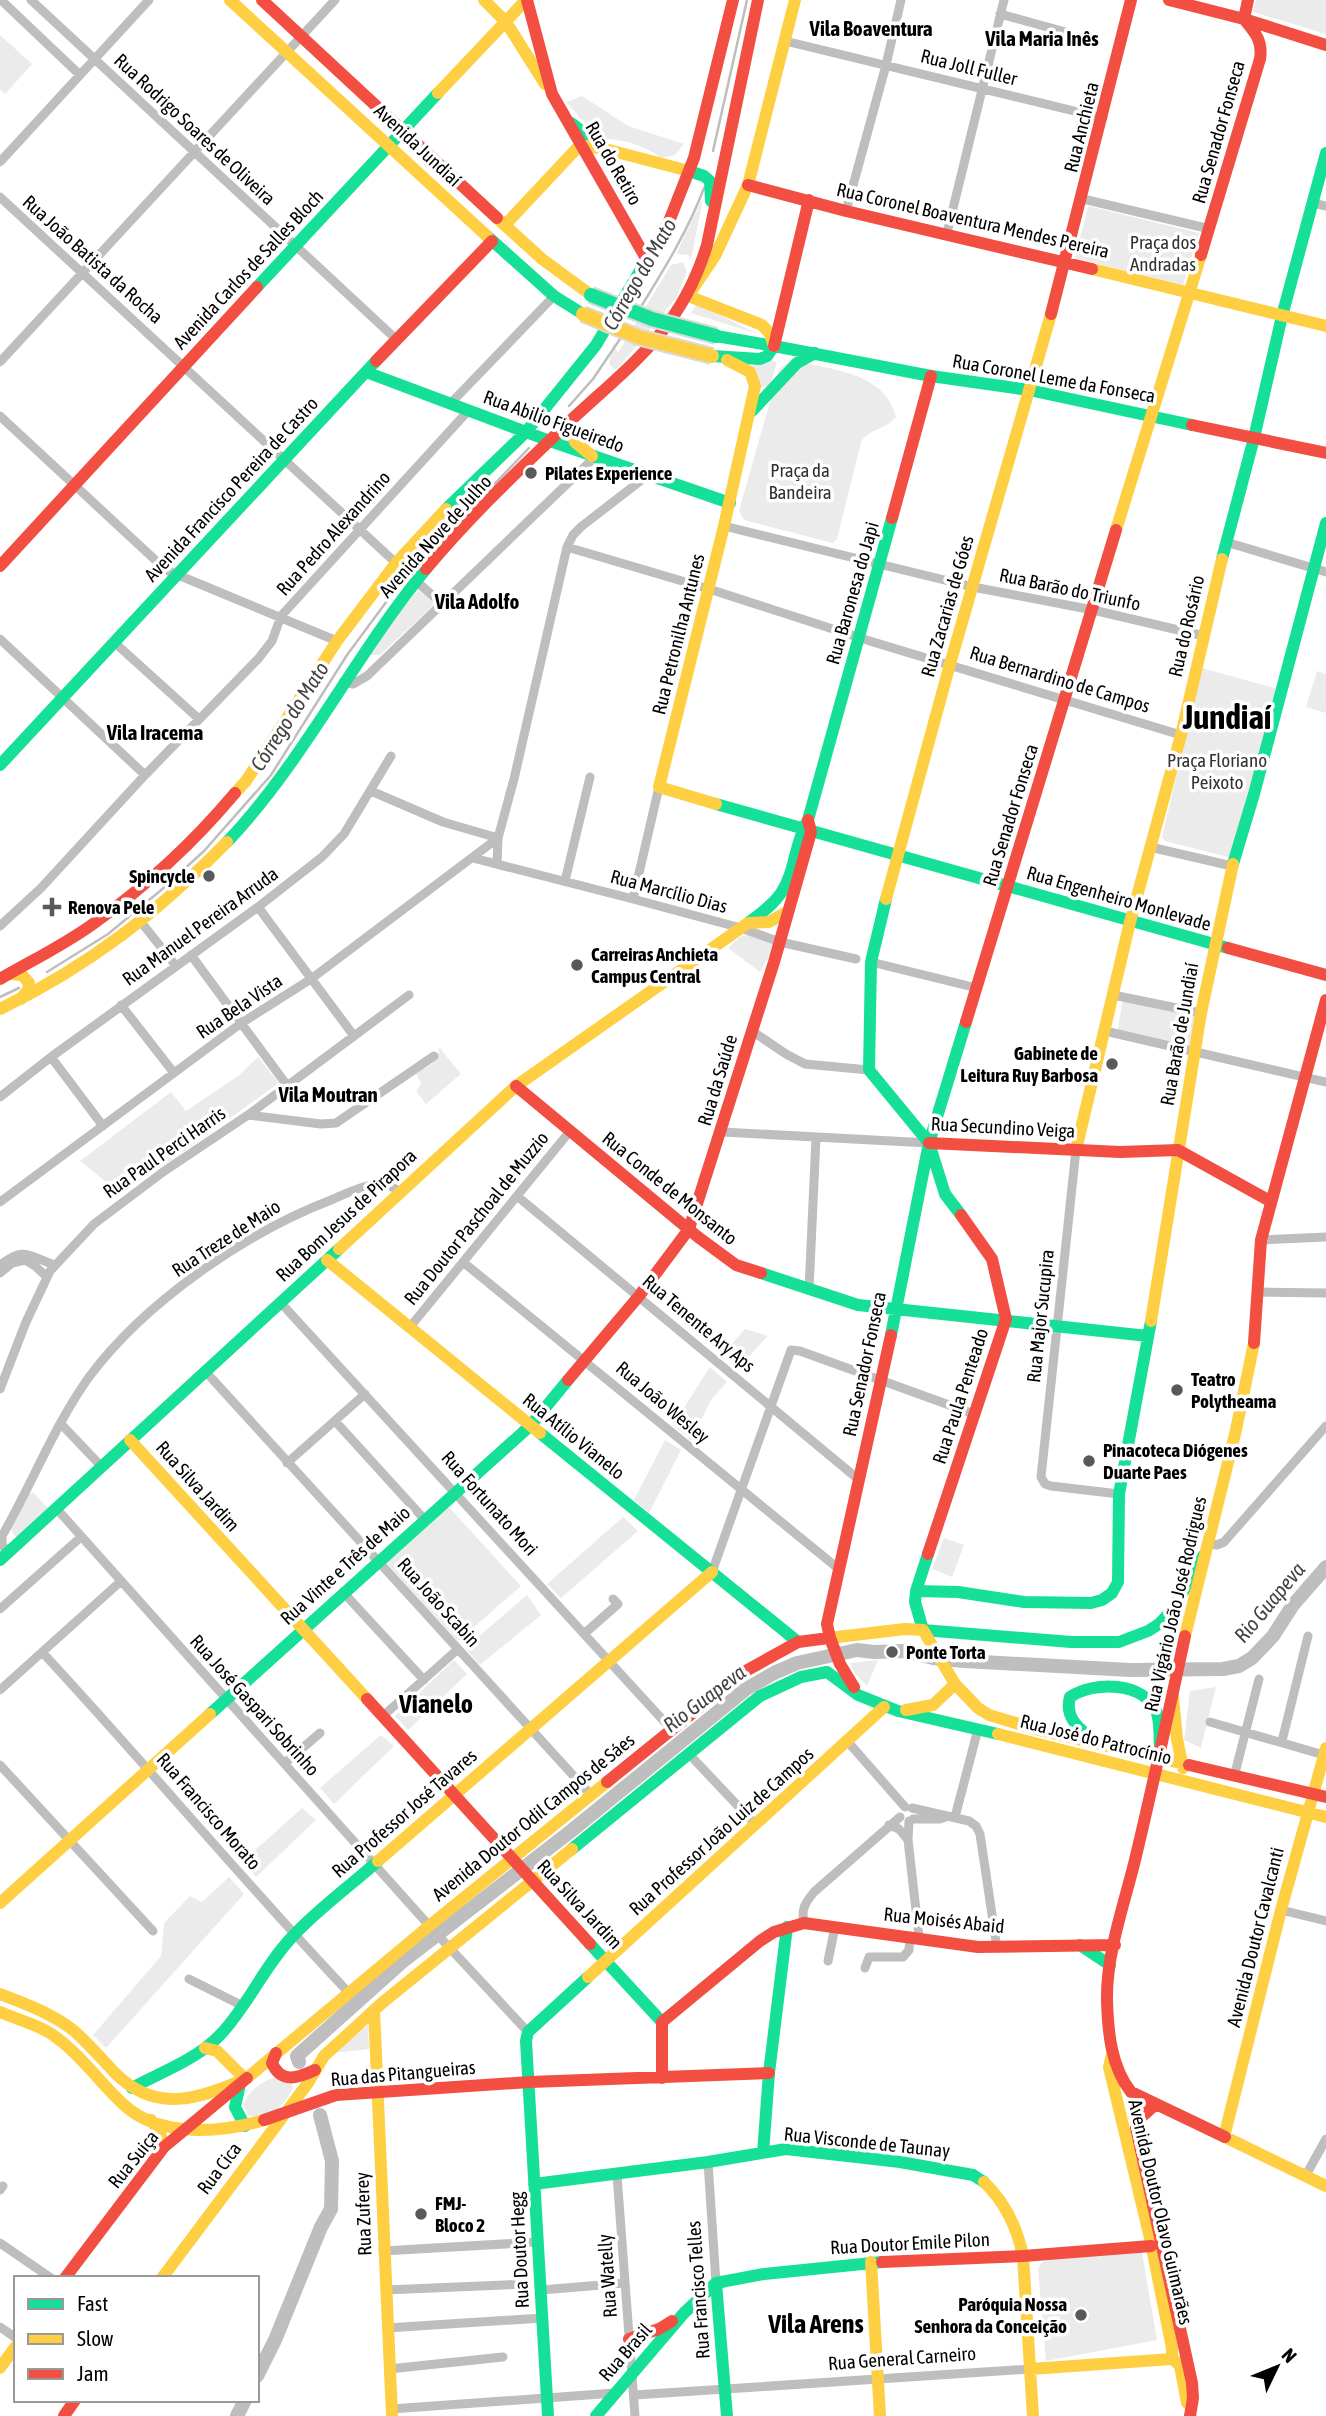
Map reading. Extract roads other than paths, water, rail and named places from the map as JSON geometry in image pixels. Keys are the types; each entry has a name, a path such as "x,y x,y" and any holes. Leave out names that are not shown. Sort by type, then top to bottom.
{"main road":[{"name":"Avenida Jundiaí","path":"230,0 554,296 583,314 638,337 716,356"},
{"name":"Avenida Jundiaí","path":"262,0 542,259 591,295 648,320 682,330 774,346"},
{"path":"484,0 506,22 552,94"},
{"name":"Avenida Carlos de Salles Bloch","path":"0,566 526,0"},
{"name":"Rua do Retiro","path":"526,0 552,94 647,260"},
{"name":"Avenida Nove de Julho","path":"5,976 60,946 112,909 173,858 214,818 252,772 337,641 397,563 456,498 526,432 596,345 668,224 689,171 733,0"},
{"name":"Avenida Nove de Julho","path":"0,1009 91,960 141,922 195,873 242,824 289,767 343,682 416,581 465,525 657,339 688,296 710,234 758,0"},
{"path":"774,346 770,334 762,325 688,296 715,256 748,185 795,0"},
{"name":"Rua Anchieta","path":"1066,262 1131,0"},
{"path":"1169,0 1244,19 1326,45"},
{"path":"1244,19 1248,0"},
{"name":"Rua Senador Fonseca","path":"831,1641 827,1624 841,1570 929,1143 1210,229 1262,50 1260,36 1244,19"},
{"name":"Rua do Retiro","path":"568,121 607,150"},
{"path":"505,225 580,145 704,176 712,187 710,234"},
{"path":"592,166 607,150"},
{"name":"Rua do Rosário","path":"1076,1150 1130,922 1181,735 1282,316 1319,205 1326,153"},
{"name":"Rua Coronel Boaventura Mendes Pereira","path":"748,185 1326,326"},
{"path":"716,356 760,359 774,346 809,200"},
{"name":"Avenida Francisco Pereira de Castro","path":"0,765 366,372 492,241"},
{"name":"Rua Zacarias de Góes","path":"869,1070 864,960 897,854 1066,262"},
{"name":"Rua Coronel Leme da Fonseca","path":"774,346 931,376 1029,390 1326,453"},
{"path":"751,412 797,363 816,353"},
{"name":"Rua Petronilha Antunes","path":"659,787 751,412 755,379 748,369 716,356"},
{"name":"Rua Abilio Figueiredo","path":"366,372 526,432 559,432 593,456 730,503"},
{"name":"Rua Baronesa do Japi","path":"780,942 807,827 931,376"},
{"path":"554,397 547,424 552,430 569,435 575,445 593,456"},
{"name":"Rua Barão de Jundiaí","path":"916,1591 958,1592 1024,1602 1091,1603 1112,1593 1118,1582 1119,1523 1201,1013 1232,866 1320,570 1326,523"},
{"name":"Rua Engenheiro Monlevade","path":"659,787 807,827 1215,946 1326,975"},
{"name":"Rua Baronesa do Japi","path":"745,926 778,897 785,887 807,827"},
{"path":"745,926 775,920 787,912"},
{"name":"Rua Bom Jesus de Pirapora","path":"4,1556 516,1086 745,926"},
{"name":"Rua da Saúde","path":"689,1229 722,1132 780,942"},
{"path":"5,976 22,975 29,983 28,990 20,1000"},
{"name":"Rua Vigário João José Rodrigues","path":"1112,2054 1107,2000 1110,1965 1254,1347 1261,1240 1326,1000"},
{"path":"869,1070 929,1143"},
{"name":"Rua Conde de Monsanto","path":"516,1086 721,1256 736,1265 858,1305 1148,1336"},
{"name":"Rua Secundino Veiga","path":"929,1143 1120,1152 1178,1150"},
{"name":"Rua Paula Penteado","path":"926,1634 915,1602 916,1591 1006,1319 992,1259 945,1194 929,1143"},
{"path":"1178,1150 1270,1201"},
{"path":"920,1188 928,1181 939,1180"},
{"name":"Rua Vinte e Três de Maio","path":"0,1903 343,1592 531,1426 639,1296 689,1229"},
{"name":"Rua Atílio Vianelo","path":"327,1260 798,1642"},
{"name":"Rua Silva Jardim","path":"130,1440 662,2022"},
{"name":"Avenida Doutor Odil Campos de Sáes","path":"311,2076 324,2056 447,1945 522,1870 591,1795 742,1673 798,1642 831,1641 905,1629 926,1634 1099,1644 1119,1642 1138,1636 1160,1624 1178,1601 1205,1549"},
{"name":"Rua Professor José Tavares","path":"132,2088 205,2048 219,2037 243,2006 274,1956 293,1934 712,1572"},
{"name":"Rua José do Patrocínio","path":"926,1634 955,1683 978,1708 995,1717 1319,1795"},
{"path":"831,1641 840,1664 858,1695"},
{"name":"Avenida Doutor Odil Campos de Sáes","path":"242,2081 431,1928 522,1870 688,1753 760,1696 801,1677 827,1672 858,1695"},
{"path":"891,1709 933,1705 955,1683"},
{"path":"1100,1744 1070,1718 1070,1697 1084,1687 1131,1689 1145,1697 1156,1711 1160,1757"},
{"name":"Rua José do Patrocínio","path":"858,1695 891,1709 1326,1817"},
{"path":"1173,1697 1181,1762 1190,1783"},
{"name":"Rua Professor João Luiz de Campos","path":"528,2032 755,1824 848,1742 891,1709"},
{"name":"Avenida Doutor Cavalcanti","path":"1226,2131 1307,1814 1319,1795 1325,1751"},
{"path":"662,2078 662,2022 760,1941 787,1927 804,1923"},
{"name":"Rua Moisés Abaid","path":"804,1923 997,1948 1115,1944"},
{"path":"764,2153 769,2073 787,1927"},
{"path":"1080,1945 1110,1965"},
{"path":"0,1994 63,2023 132,2088 143,2095 156,2099 183,2100 207,2096 242,2081"},
{"name":"Rua Zuferey","path":"374,2010 392,2412"},
{"name":"Rua das Pitangueiras","path":"0,2012 49,2032 71,2050 126,2107 150,2120 185,2130 212,2131 245,2126 283,2115 325,2098 378,2091 769,2073"},
{"path":"528,2032 526,2041 530,2082"},
{"path":"205,2048 217,2051 242,2081"},
{"path":"276,2053 272,2063 275,2072 282,2077 291,2080 311,2076"},
{"name":"Avenida Doutor Olavo Guimarães","path":"1112,2054 1124,2083 1131,2092 1156,2104 1138,2120 1136,2128 1192,2383 1190,2416"},
{"name":"Avenida Doutor Olavo Guimarães","path":"1112,2054 1109,2067 1151,2246 1172,2359 1180,2366 1190,2416"},
{"name":"Rua Cica","path":"163,2276 311,2076"},
{"path":"242,2081 235,2107 245,2126"},
{"name":"Rua Suiça","path":"67,2276 164,2147 242,2081"},
{"name":"Rua Doutor Hegg","path":"530,2082 548,2416"},
{"path":"1156,2104 1185,2118 1226,2131 1326,2186"},
{"path":"150,2120 159,2131 164,2147"},
{"name":"Rua Visconde de Taunay","path":"534,2184 617,2175 786,2149 901,2162 973,2175 984,2181 997,2195 1018,2232 1023,2256 1033,2416"},
{"path":"1151,2246 1160,2256 1173,2291"},
{"name":"Rua Doutor Emile Pilon","path":"716,2283 764,2274 871,2262 1023,2256 1151,2246"},
{"path":"871,2262 880,2416"},
{"path":"629,2339 659,2329 684,2313 716,2283"},
{"name":"Rua Francisco Telles","path":"716,2283 727,2416"},
{"name":"Rua Brasil","path":"596,2416 684,2313"},
{"path":"0,2368 14,2349"},
{"name":"Rua General Carneiro","path":"1031,2369 1172,2359"}],"street":[{"path":"1,0 80,75"},
{"name":"Rua Rodrigo Soares de Oliveira","path":"31,0 397,340"},
{"path":"0,162 149,0"},
{"path":"0,362 335,0"},
{"path":"846,211 901,0"},
{"path":"947,233 1004,0"},
{"path":"1000,14 1069,33"},
{"name":"Rua Joll Fuller","path":"785,41 1103,118"},
{"name":"Rua João Batista da Rocha","path":"0,197 397,563"},
{"path":"1083,199 1210,229"},
{"path":"450,404 554,296"},
{"name":"Rua Pedro Alexandrino","path":"0,926 41,888 145,775 258,659 272,641 281,616 468,411"},
{"path":"0,416 166,570 337,641"},
{"path":"343,682 353,684 367,676 593,456"},
{"path":"497,864 498,838 567,547 582,526 648,475"},
{"name":"Rua Barão do Triunfo","path":"724,526 973,587 1093,610 1204,636"},
{"path":"1226,542 1320,570"},
{"name":"Rua Bernardino de Campos","path":"567,547 1181,735"},
{"path":"416,581 441,603"},
{"path":"0,639 145,775"},
{"path":"115,643 199,719"},
{"name":"Rua Manuel Pereira Arruda","path":"0,1097 322,857 344,834 391,756"},
{"path":"565,881 590,777"},
{"name":"Rua Petronilha Antunes","path":"633,899 659,787"},
{"path":"371,791 443,822 498,838"},
{"name":"Rua Bela Vista","path":"0,1202 240,1024 311,979 498,838"},
{"path":"1150,846 1232,866"},
{"name":"Rua Marcílio Dias","path":"473,858 745,926 780,942 977,988"},
{"path":"258,907 354,1036"},
{"path":"141,922 176,966"},
{"path":"191,956 286,1084"},
{"name":"Rua Paul Perci Harris","path":"0,1389 47,1276 93,1224 248,1115 286,1084 409,995"},
{"path":"1113,995 1201,1013"},
{"path":"121,1005 174,1073"},
{"path":"752,1031 805,1064 869,1070"},
{"path":"1105,1031 1326,1082"},
{"path":"248,1115 336,1124 434,1056"},
{"path":"51,1057 103,1126"},
{"name":"Rua Doutor Paschoal de Muzzio","path":"410,1327 570,1131"},
{"name":"Rua Secundino Veiga","path":"722,1132 929,1143"},
{"path":"809,1290 817,1138"},
{"name":"Rua Major Sucupira","path":"1076,1150 1041,1477 1045,1484 1124,1494"},
{"name":"Rua Treze de Maio","path":"4,1556 2,1536 61,1424 89,1378 110,1353 162,1302 231,1251 300,1212 383,1183 393,1185 399,1192"},
{"name":"Rua Tenente Ary Aps","path":"517,1196 858,1479"},
{"path":"1261,1240 1326,1237"},
{"path":"0,1265 22,1253 55,1265"},
{"path":"0,1273 25,1259 47,1276"},
{"name":"Rua João Wesley","path":"463,1262 841,1570"},
{"path":"1257,1292 1326,1293"},
{"name":"Rua Fortunato Mori","path":"280,1302 672,1730"},
{"path":"712,1572 791,1350 800,1350 974,1414"},
{"name":"Rua João Scabin","path":"205,1371 591,1795"},
{"path":"288,1463 365,1394"},
{"path":"335,1421 425,1520"},
{"path":"61,1424 102,1467"},
{"path":"1205,1549 1224,1542 1326,1426"},
{"name":"Rua José Gaspari Sobrinho","path":"56,1508 447,1945"},
{"path":"0,1609 81,1537"},
{"path":"0,1690 120,1582"},
{"path":"343,1592 424,1679"},
{"path":"585,1633 618,1604 613,1599"},
{"path":"1282,1741 1308,1636"},
{"path":"383,1716 458,1649"},
{"name":"Rua Francisco Morato","path":"41,1652 349,1993"},
{"path":"1234,1776 1259,1679"},
{"path":"1210,1722 1325,1751"},
{"path":"952,1816 978,1729"},
{"path":"285,1763 320,1733"},
{"path":"848,1742 908,1807 952,1816 976,1826 980,1834 997,1948"},
{"path":"688,1753 755,1824"},
{"path":"0,1765 153,1931"},
{"path":"864,1968 869,1957 900,1958 907,1955 915,1937 907,1819 900,1812 908,1807"},
{"path":"804,1923 804,1903 889,1825 907,1819 940,1819 952,1816"},
{"path":"889,1825 900,1829 908,1840"},
{"path":"1281,1910 1326,1921"},
{"path":"828,1961 835,1927"},
{"path":"447,1945 528,2032"},
{"path":"190,1979 243,2006"},
{"path":"1306,2175 1326,2139"},
{"name":"Rua Francisco Telles","path":"708,2162 716,2283"},
{"name":"Rua Watelly","path":"617,2175 635,2416"},
{"path":"383,2252 538,2242"},
{"path":"0,2243 48,2276"},
{"path":"541,2290 625,2283"},
{"path":"386,2290 526,2284"},
{"path":"387,2328 543,2318"},
{"path":"389,2369 503,2357"},
{"name":"Rua General Carneiro","path":"634,2395 1031,2369"},
{"path":"392,2412 615,2393"}],"waterway":[{"name":"Córrego do Mato","path":"713,151 747,0"},
{"name":"Córrego do Mato","path":"639,310 683,235 704,188"},
{"name":"Córrego do Mato","path":"569,406 593,379 622,336"},
{"name":"Córrego do Mato","path":"47,972 108,934 204,851 271,775 347,655 401,582 529,448"},
{"name":"Córrego do Mato","path":"0,997 19,988"},
{"name":"Rio Guapeva","path":"299,2062 297,2056 402,1962 571,1831 746,1689 774,1673 797,1663 857,1650 905,1651 933,1658 964,1661 1130,1670 1223,1669 1239,1666 1252,1658 1273,1636 1293,1605 1326,1567"},
{"name":"Rio Guapeva","path":"259,2372 331,2209 332,2161 320,2115"},
{"name":"Rio Guapeva","path":"237,2416 244,2402"}],"place":[{"name":"Pilates Experience","path":"531,473"},
{"name":"Spincycle","path":"209,876"},
{"name":"Renova Pele","path":"52,907"},
{"name":"Carreiras Anchieta Campus Central","path":"577,965"},
{"name":"Gabinete de Leitura Ruy Barbosa","path":"1112,1064"},
{"name":"Teatro Polytheama","path":"1177,1390"},
{"name":"Pinacoteca Diógenes Duarte Paes","path":"1089,1461"},
{"name":"Ponte Torta","path":"892,1652"},
{"name":"FMJ- Bloco 2","path":"421,2214"},
{"name":"Paróquia Nossa Senhora da Conceição","path":"1081,2315"}],"district":[{"name":"Vila Boaventura","path":"871,28"},
{"name":"Vila Maria Inês","path":"1042,38"},
{"name":"Vila Adolfo","path":"477,601"},
{"name":"Jundiaí","path":"1227,717"},
{"name":"Vila Iracema","path":"155,732"},
{"name":"Vila Moutran","path":"328,1094"},
{"name":"Vianelo","path":"436,1704"},
{"name":"Vila Arens","path":"816,2324"}],"park label":[{"name":"Praça dos Andradas","path":"1163,253"},
{"name":"Praça da Bandeira","path":"800,481"},
{"name":"Praça Floriano Peixoto","path":"1217,771"}]}
